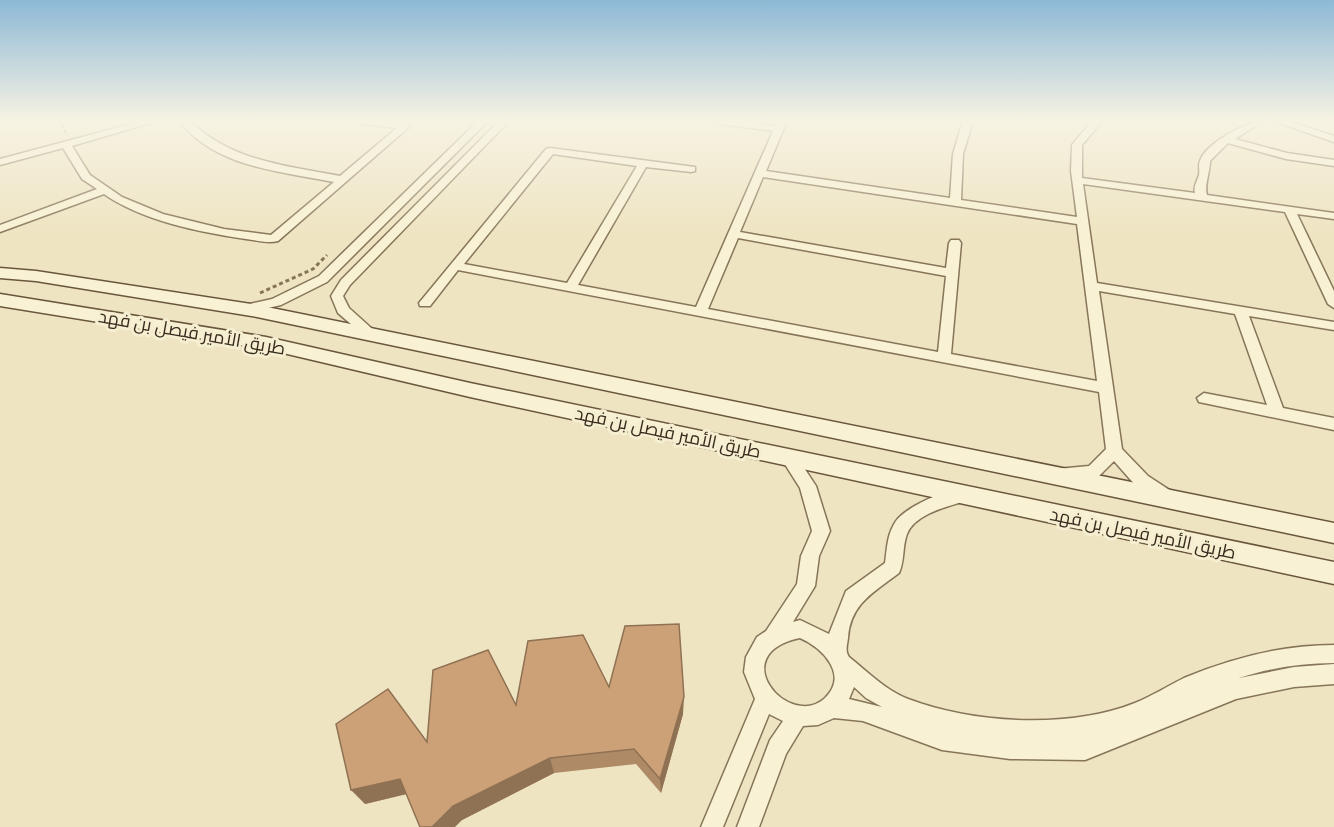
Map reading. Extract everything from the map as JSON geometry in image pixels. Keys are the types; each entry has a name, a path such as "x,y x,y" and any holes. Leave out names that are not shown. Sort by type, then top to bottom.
{"main road":[{"name":"طريق الأمير فيصل بن فهد","path":"0,273 249,303 372,335 1334,533"},
{"name":"طريق الأمير فيصل بن فهد","path":"0,300 266,343 470,390 1334,573"}],"street":[{"path":"75,160 86,177 118,199 159,216 224,232 274,239 366,160"},
{"path":"250,160 342,180"},
{"path":"249,303 276,302 323,279 444,160"},
{"path":"372,335 343,310 337,296 345,283 466,160"},
{"path":"424,303 543,160"},
{"path":"611,160 691,169"},
{"path":"700,312 765,160"},
{"path":"955,202 958,160"},
{"path":"1077,160 1077,180 1114,451 1142,481 1170,500"},
{"path":"1202,198 1199,188 1204,176 1205,160"},
{"path":"1311,160 1334,163"},
{"path":"570,288 643,164"},
{"path":"759,173 1083,221"},
{"path":"1077,180 1334,216"},
{"path":"0,229 105,190"},
{"path":"393,234 385,234 384,228 406,204 411,192"},
{"path":"1289,210 1334,304"},
{"path":"733,234 952,273"},
{"path":"944,357 955,243"},
{"path":"454,266 1106,388"},
{"path":"1093,286 1334,326"},
{"path":"1241,311 1277,412"},
{"path":"1204,398 1334,424"},
{"path":"1045,474 1093,472 1114,451"},
{"path":"774,634 806,586 810,556 821,531 808,486 789,458"},
{"path":"963,495 936,503 910,518 899,531 893,567 853,597 839,628 840,657 845,678 843,691 831,707 809,717 798,716 778,709 765,698 757,684 754,669 756,655 763,642 774,634 787,630 800,629 826,640 840,657 873,691 903,708 966,726 1032,730 1088,728 1139,712 1190,686 1262,661 1311,654 1334,654"},
{"path":"831,707 863,711 942,739 1010,748 1085,749 1236,689 1293,677 1334,674"},
{"path":"712,827 765,698"},
{"path":"748,827 778,748 798,716"}],"path":[{"path":"249,303 313,269 329,253"}],"building":[{"path":"679,624 684,697 660,779 634,749 550,758 453,806 432,827 420,827 400,779 351,790 336,724 388,689 427,742 433,670 488,650 516,705 528,641 583,635 609,687 625,626"}]}
